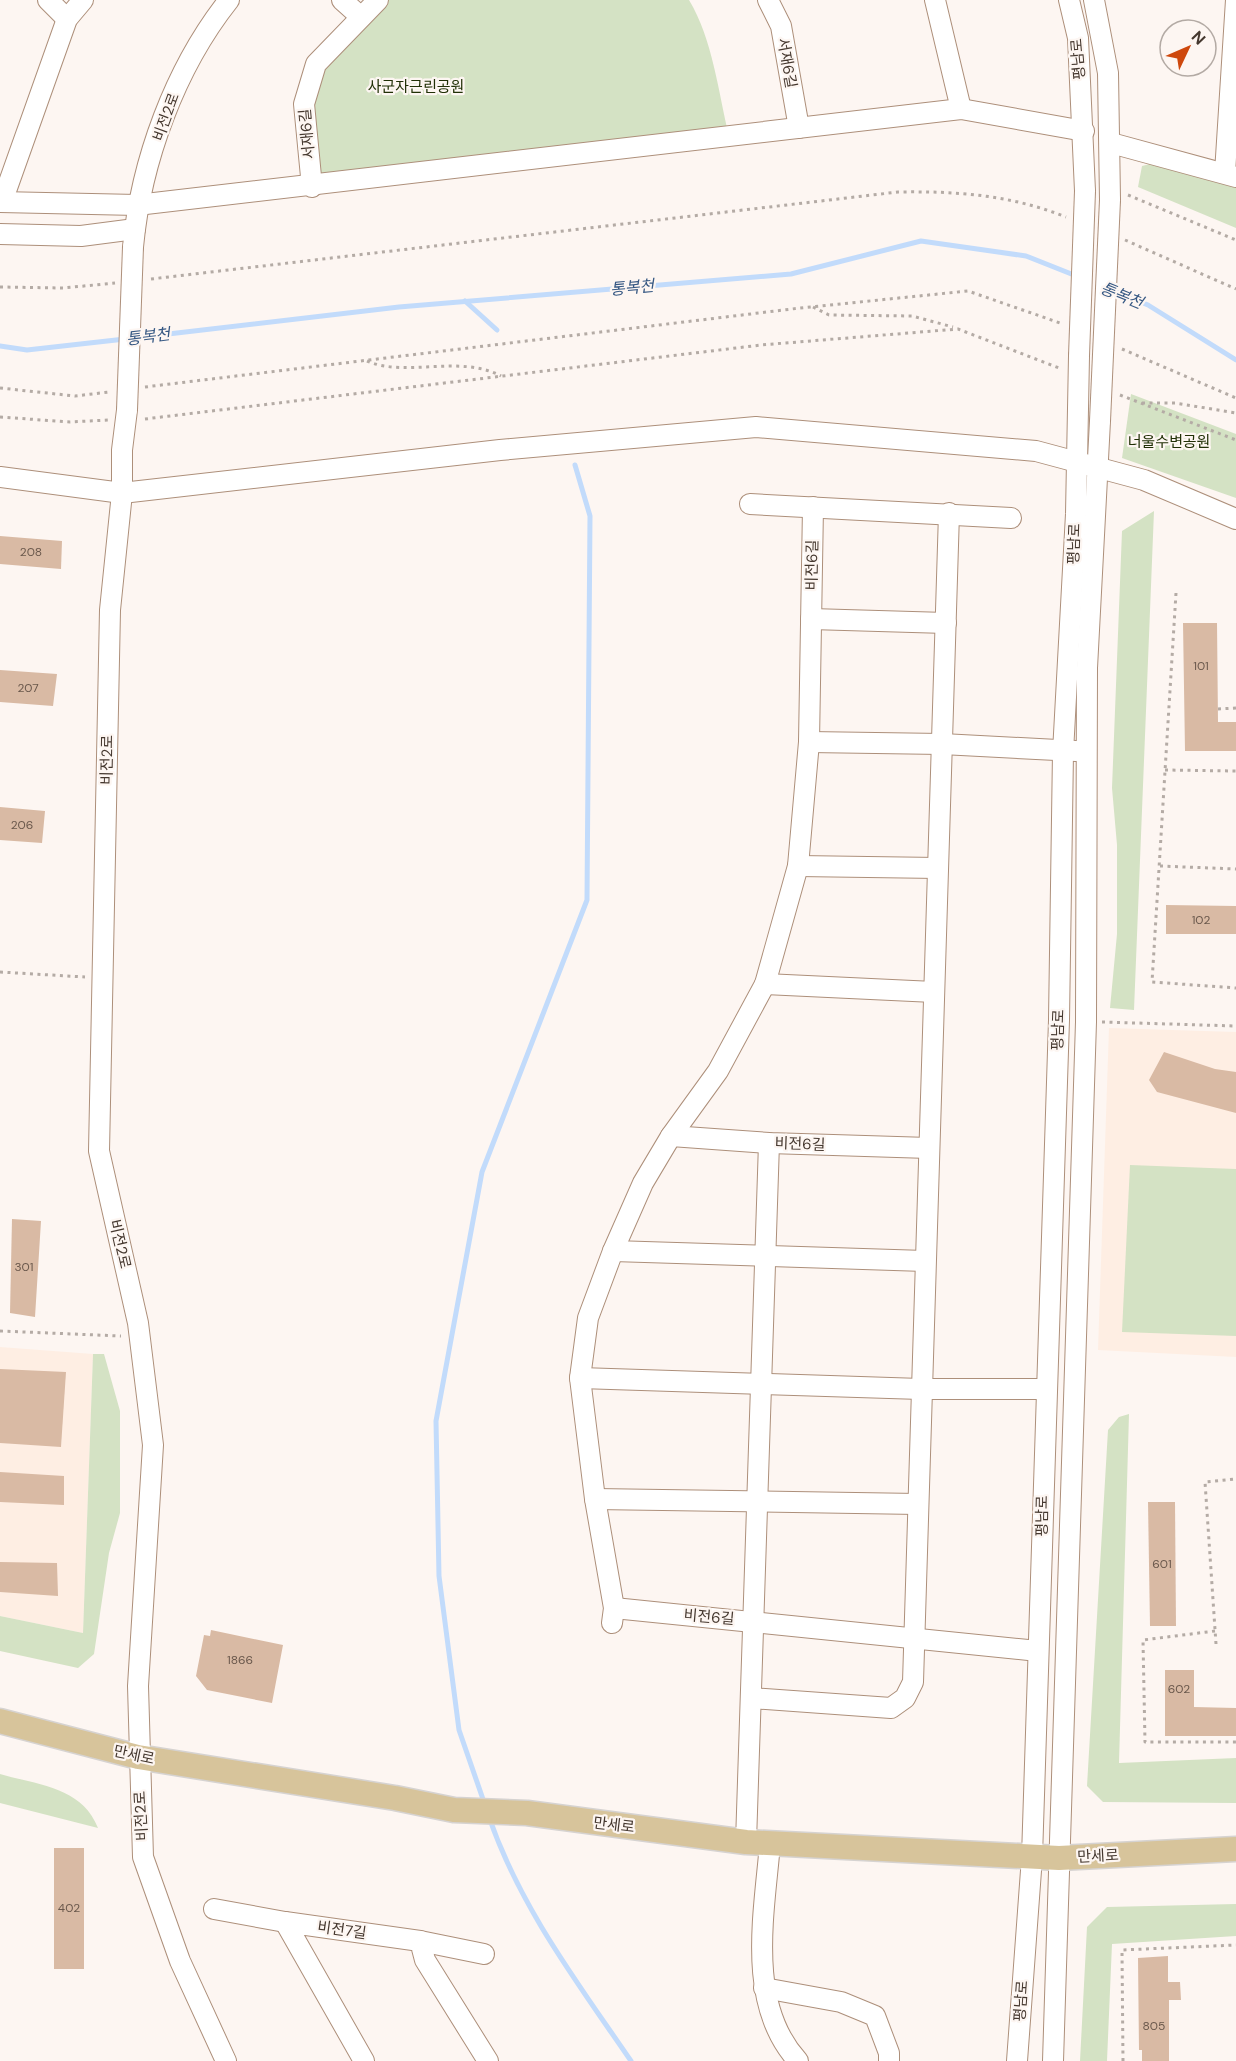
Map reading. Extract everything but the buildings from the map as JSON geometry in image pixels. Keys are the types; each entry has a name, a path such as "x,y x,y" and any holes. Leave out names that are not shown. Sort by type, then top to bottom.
{"main road":[{"name":"만세로","path":"0,1721 138,1757 395,1798 454,1810 527,1813 758,1843 1059,1858 1236,1849"}],"street":[{"path":"48,0 67,19"},
{"path":"83,0 67,19 1,202 137,206 961,109 1084,132"},
{"name":"비전2로","path":"226,2061 180,1961 143,1857 138,1757 138,1686 153,1445 139,1337 99,1151 110,610 122,493 122,450 126,415 137,206 167,105 217,15 229,0"},
{"path":"342,0 360,17"},
{"name":"서재6길","path":"312,187 304,104 316,64 378,0"},
{"name":"서재6길","path":"768,0 781,26 799,128"},
{"path":"935,0 961,109"},
{"name":"평남로","path":"1017,2061 1032,1857 1058,1032 1063,752 1071,632 1085,191 1078,38 1069,0"},
{"path":"1111,143 1231,175 1236,0"},
{"path":"1053,2061 1086,1022 1087,668 1096,469 1114,195 1108,73 1098,5"},
{"path":"0,234 134,238"},
{"path":"0,477 122,493 500,450 756,427 1036,451 1096,469 1144,480 1236,519"},
{"path":"750,504 1011,518"},
{"name":"비전6길","path":"813,507 809,742 798,866 765,984 718,1071 671,1136 644,1183 613,1251 588,1318 580,1378 613,1616 753,1621 914,1636 1038,1651"},
{"path":"751,1698 891,1708 905,1698 913,1682 949,513"},
{"path":"811,619 946,623"},
{"path":"809,742 942,744 1063,752 1087,751"},
{"path":"798,866 938,868"},
{"path":"765,984 934,992"},
{"name":"비전6길","path":"671,1136 769,1143 929,1149"},
{"path":"769,1143 751,1698 764,1988 784,2045 798,2061"},
{"path":"613,1251 925,1261"},
{"path":"580,1378 921,1389 1045,1389"},
{"path":"595,1498 918,1504"},
{"path":"214,1909 285,1922"},
{"name":"비전7길","path":"285,1922 420,1941 484,1954"},
{"name":"비전7길","path":"285,1922 364,2061"},
{"path":"420,1941 425,1960 488,2061"},
{"path":"764,1988 840,2002 876,2016 890,2053 889,2061"}],"path":[{"path":"142,280 898,192 959,192 991,196 1040,208 1073,220"},
{"path":"1114,195 1236,240"},
{"path":"1118,237 1236,289"},
{"path":"0,287 63,288 119,283"},
{"path":"144,387 811,306 968,291 1065,325"},
{"path":"811,306 829,315 912,316 958,329 1080,376"},
{"path":"0,417 70,422 503,376 761,345 958,329"},
{"path":"1118,348 1236,398"},
{"path":"365,360 380,367 436,365 490,370 503,376"},
{"path":"0,388 75,396 110,392"},
{"path":"1118,394 1236,440"},
{"path":"1141,403 1175,402 1236,413"},
{"path":"1176,593 1152,982 1236,988"},
{"path":"1218,709 1236,708"},
{"path":"1165,770 1236,771"},
{"path":"1159,866 1236,869"},
{"path":"0,972 102,978"},
{"path":"1086,1022 1236,1026"},
{"path":"0,1331 139,1337"},
{"path":"1216,1644 1204,1482 1236,1479"},
{"path":"1215,1631 1143,1640 1145,1742 1236,1742"},
{"path":"1124,2061 1122,1950 1236,1945"}],"shaded area":[{"path":"1109,1028 1236,1032 1236,1357 1098,1350"},
{"path":"0,1347 93,1354 83,1633 0,1616"}],"green space":[{"name":"사군자근린공원","path":"378,0 689,0 704,32 714,66 729,136 312,187 304,104 316,64"},
{"path":"1150,164 1236,186 1236,228 1138,187 1142,166"},
{"name":"너울수변공원","path":"1131,394 1236,434 1236,498 1122,458"},
{"path":"1154,511 1134,1010 1110,1008 1117,934 1117,845 1112,788 1122,531"},
{"path":"1130,1165 1236,1169 1236,1336 1122,1332"},
{"path":"93,1354 104,1354 120,1411 120,1513 109,1553 94,1654 78,1668 0,1651 0,1616 83,1633"},
{"path":"1129,1414 1119,1763 1236,1758 1236,1803 1103,1802 1087,1786 1108,1430 1119,1417"},
{"path":"0,1774 43,1785 70,1796 91,1814 98,1828 0,1803"},
{"path":"1236,1904 1236,1936 1112,1944 1107,2061 1080,2061 1087,1927 1107,1907"}],"waterway":[{"name":"통복천","path":"134,338 399,307 791,274 921,241 1026,256 1079,277"},
{"name":"통복천","path":"1109,289 1148,305 1236,360"},
{"path":"465,301 497,330"},
{"name":"통복천","path":"0,346 27,350 125,339"},
{"path":"485,1805 459,1730 439,1576 436,1421 482,1172 587,900 590,516 575,465"},
{"path":"489,1817 502,1850 533,1913 631,2061"}]}
